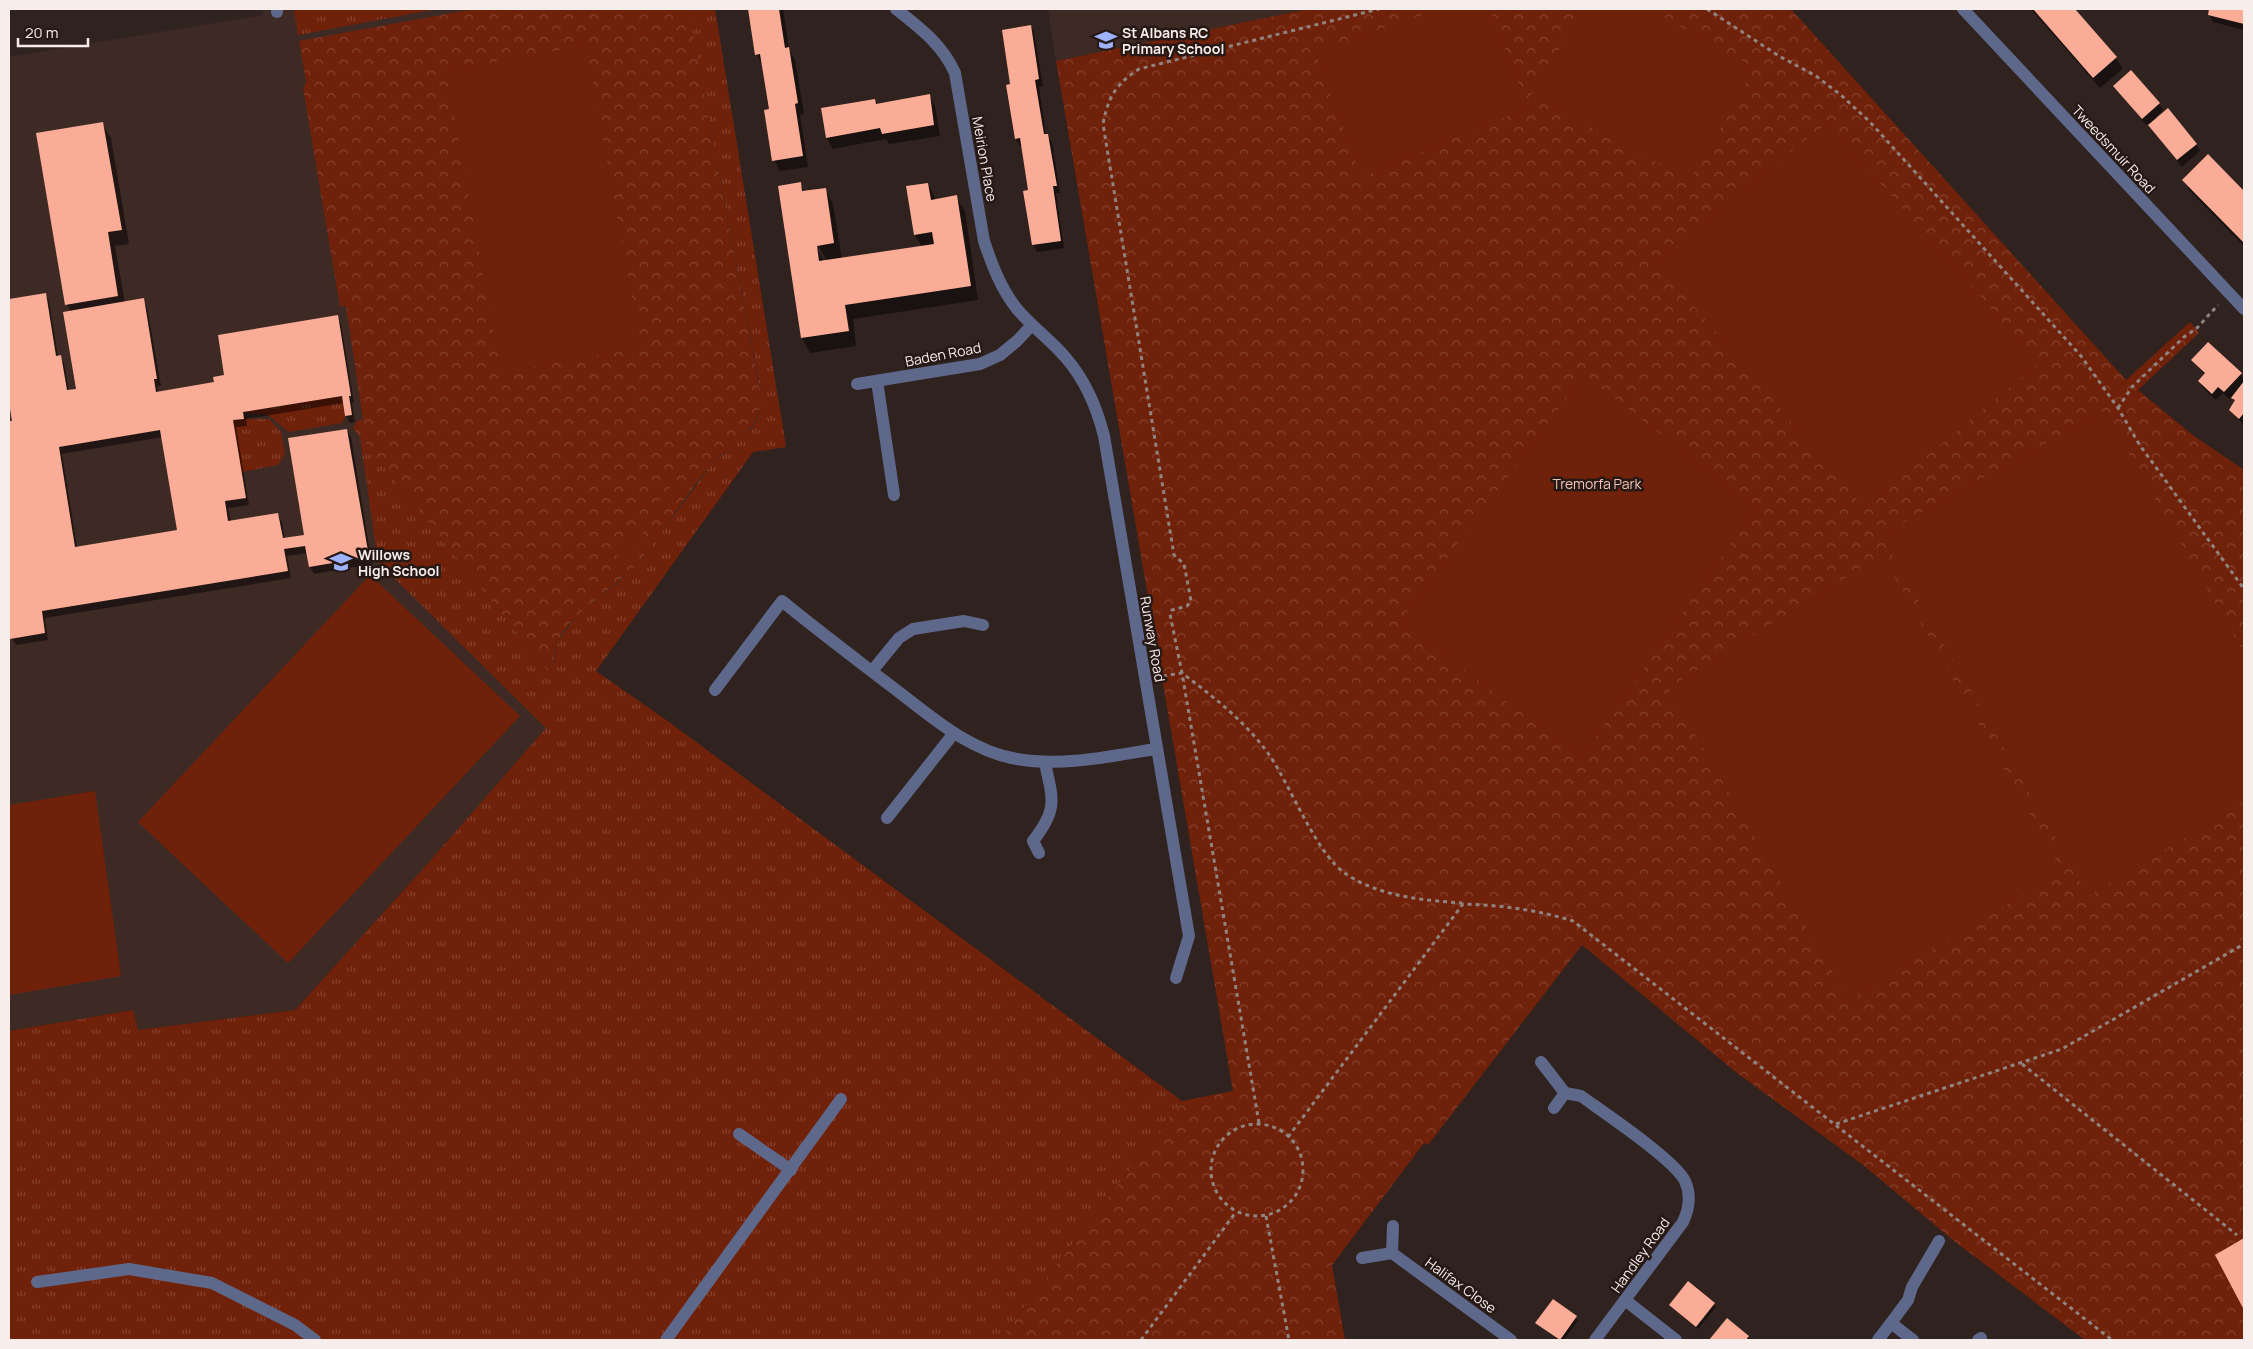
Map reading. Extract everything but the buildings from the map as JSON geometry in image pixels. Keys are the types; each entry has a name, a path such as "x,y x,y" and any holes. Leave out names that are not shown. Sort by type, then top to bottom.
{"street":[{"name":"Meirion Place","path":"896,9 926,33 943,50 955,73 984,241 1001,284 1017,308 1032,325"},
{"name":"Tweedsmuir Road","path":"1963,9 2244,310"},
{"name":"Baden Road","path":"857,384 980,364 1000,355 1032,325"},
{"name":"Runway Road","path":"1032,325 1066,358 1090,396 1099,415 1104,436 1189,936 1176,978"},
{"path":"877,381 894,495"},
{"path":"715,690 782,601 872,671 967,741 1014,759 1045,762 1081,761 1156,749"},
{"path":"872,671 899,638 913,629 964,621 983,626"},
{"path":"887,818 954,733"},
{"path":"1039,853 1033,841 1052,811 1051,793 1045,762"},
{"path":"1541,1062 1565,1093 1554,1108"},
{"name":"Handley Road","path":"1565,1093 1581,1096 1672,1165 1685,1180 1688,1191 1688,1206 1683,1222 1595,1340"},
{"path":"666,1340 841,1099"},
{"path":"739,1134 791,1170"},
{"path":"1362,1258 1392,1253 1393,1226"},
{"path":"1878,1340 1908,1300 1912,1287 1939,1241"},
{"name":"Halifax Close","path":"1392,1253 1511,1340"},
{"path":"37,1282 130,1269 212,1283 295,1325 315,1340"},
{"path":"1625,1300 1676,1340"},
{"path":"1891,1323 1913,1340"}],"path":[{"path":"1259,1123 1182,673 1170,614 1172,610 1187,606 1190,601 1184,564 1174,555 1106,153 1103,124 1107,104 1125,78 1139,69 1379,9"},
{"path":"1707,9 1779,56 1816,76 1842,96 1870,122 2081,356 2118,408 2139,444 2244,589"},
{"path":"2118,408 2132,387 2184,337 2196,329 2229,294"},
{"path":"1182,673 1248,727 1271,757 1328,856 1344,873 1384,892 1411,899 1496,905 1553,914 1573,921 2112,1340"},
{"path":"1288,1137 1463,904"},
{"path":"1835,1125 2022,1064 2062,1049 2244,944"},
{"path":"2022,1064 2237,1235"},
{"path":"1259,1123 1273,1126 1295,1144 1302,1158 1303,1173 1300,1188 1292,1201 1286,1206 1266,1216 1251,1216 1236,1212 1225,1204 1216,1193 1211,1180 1210,1166 1214,1152 1221,1140 1232,1130 1245,1125 1259,1123"},
{"path":"1140,1340 1236,1212"},
{"path":"1266,1216 1289,1340"}],"shaded area":[{"name":"Willows High School","path":"262,9 715,9 786,447 753,452 596,671 430,861 295,1010 138,1030 133,1010 9,1031 9,57 263,15"},
{"name":"St Albans RC Primary School","path":"1048,9 1309,9 1056,61"}],"green space":[{"path":"437,9 298,35 294,10"},
{"path":"474,9 688,9 761,396 760,409 751,427 712,464 635,567 585,609 565,630 558,641 551,675 353,428 357,421 363,419 346,306 340,307 303,88 306,82 299,41"},
{"path":"688,9 715,9 786,447 753,452 596,671 669,722 1182,1101 999,1340 9,1340 9,1031 133,1010 138,1030 295,1010 430,861 546,728 378,562 360,437 551,675 558,641 578,614 619,582 643,558 712,464 752,428 758,417 761,396 760,387"},
{"name":"Tremorfa Park","path":"1309,9 1791,9 2126,380 2190,322 2199,333 2138,390 2194,436 2244,470 2244,1340 2085,1340 1954,1241 1863,1165 1737,1073 1582,945 1428,1145 1424,1143 1332,1265 1345,1340 999,1340 1182,1101 1233,1091 1056,61"},
{"path":"1440,9 1490,9 1528,108 1361,177 1315,52"},
{"path":"1584,9 1648,9 1755,68 1690,180 1531,95"},
{"path":"586,45 641,347 501,373 446,71"},
{"path":"1827,123 2039,363 1864,508 1655,260"},
{"path":"1584,375 1756,508 1581,758 1400,621"},
{"path":"342,396 345,416 342,423 289,432 268,415 243,412"},
{"path":"2104,411 2244,653 2244,802 2089,896 1881,535"},
{"path":"269,419 281,432 285,454 278,465 241,472 233,420"},
{"path":"676,479 681,483 639,538 641,539 624,563 616,557"},
{"path":"1882,555 2062,871 1849,1000 1668,688"},
{"path":"370,575 520,716 288,963 138,822"},
{"path":"95,791 121,976 9,995 9,805"}],"place":[{"name":"St Albans RC Primary School","path":"1106,40"},
{"name":"Willows High School","path":"341,562"}]}
